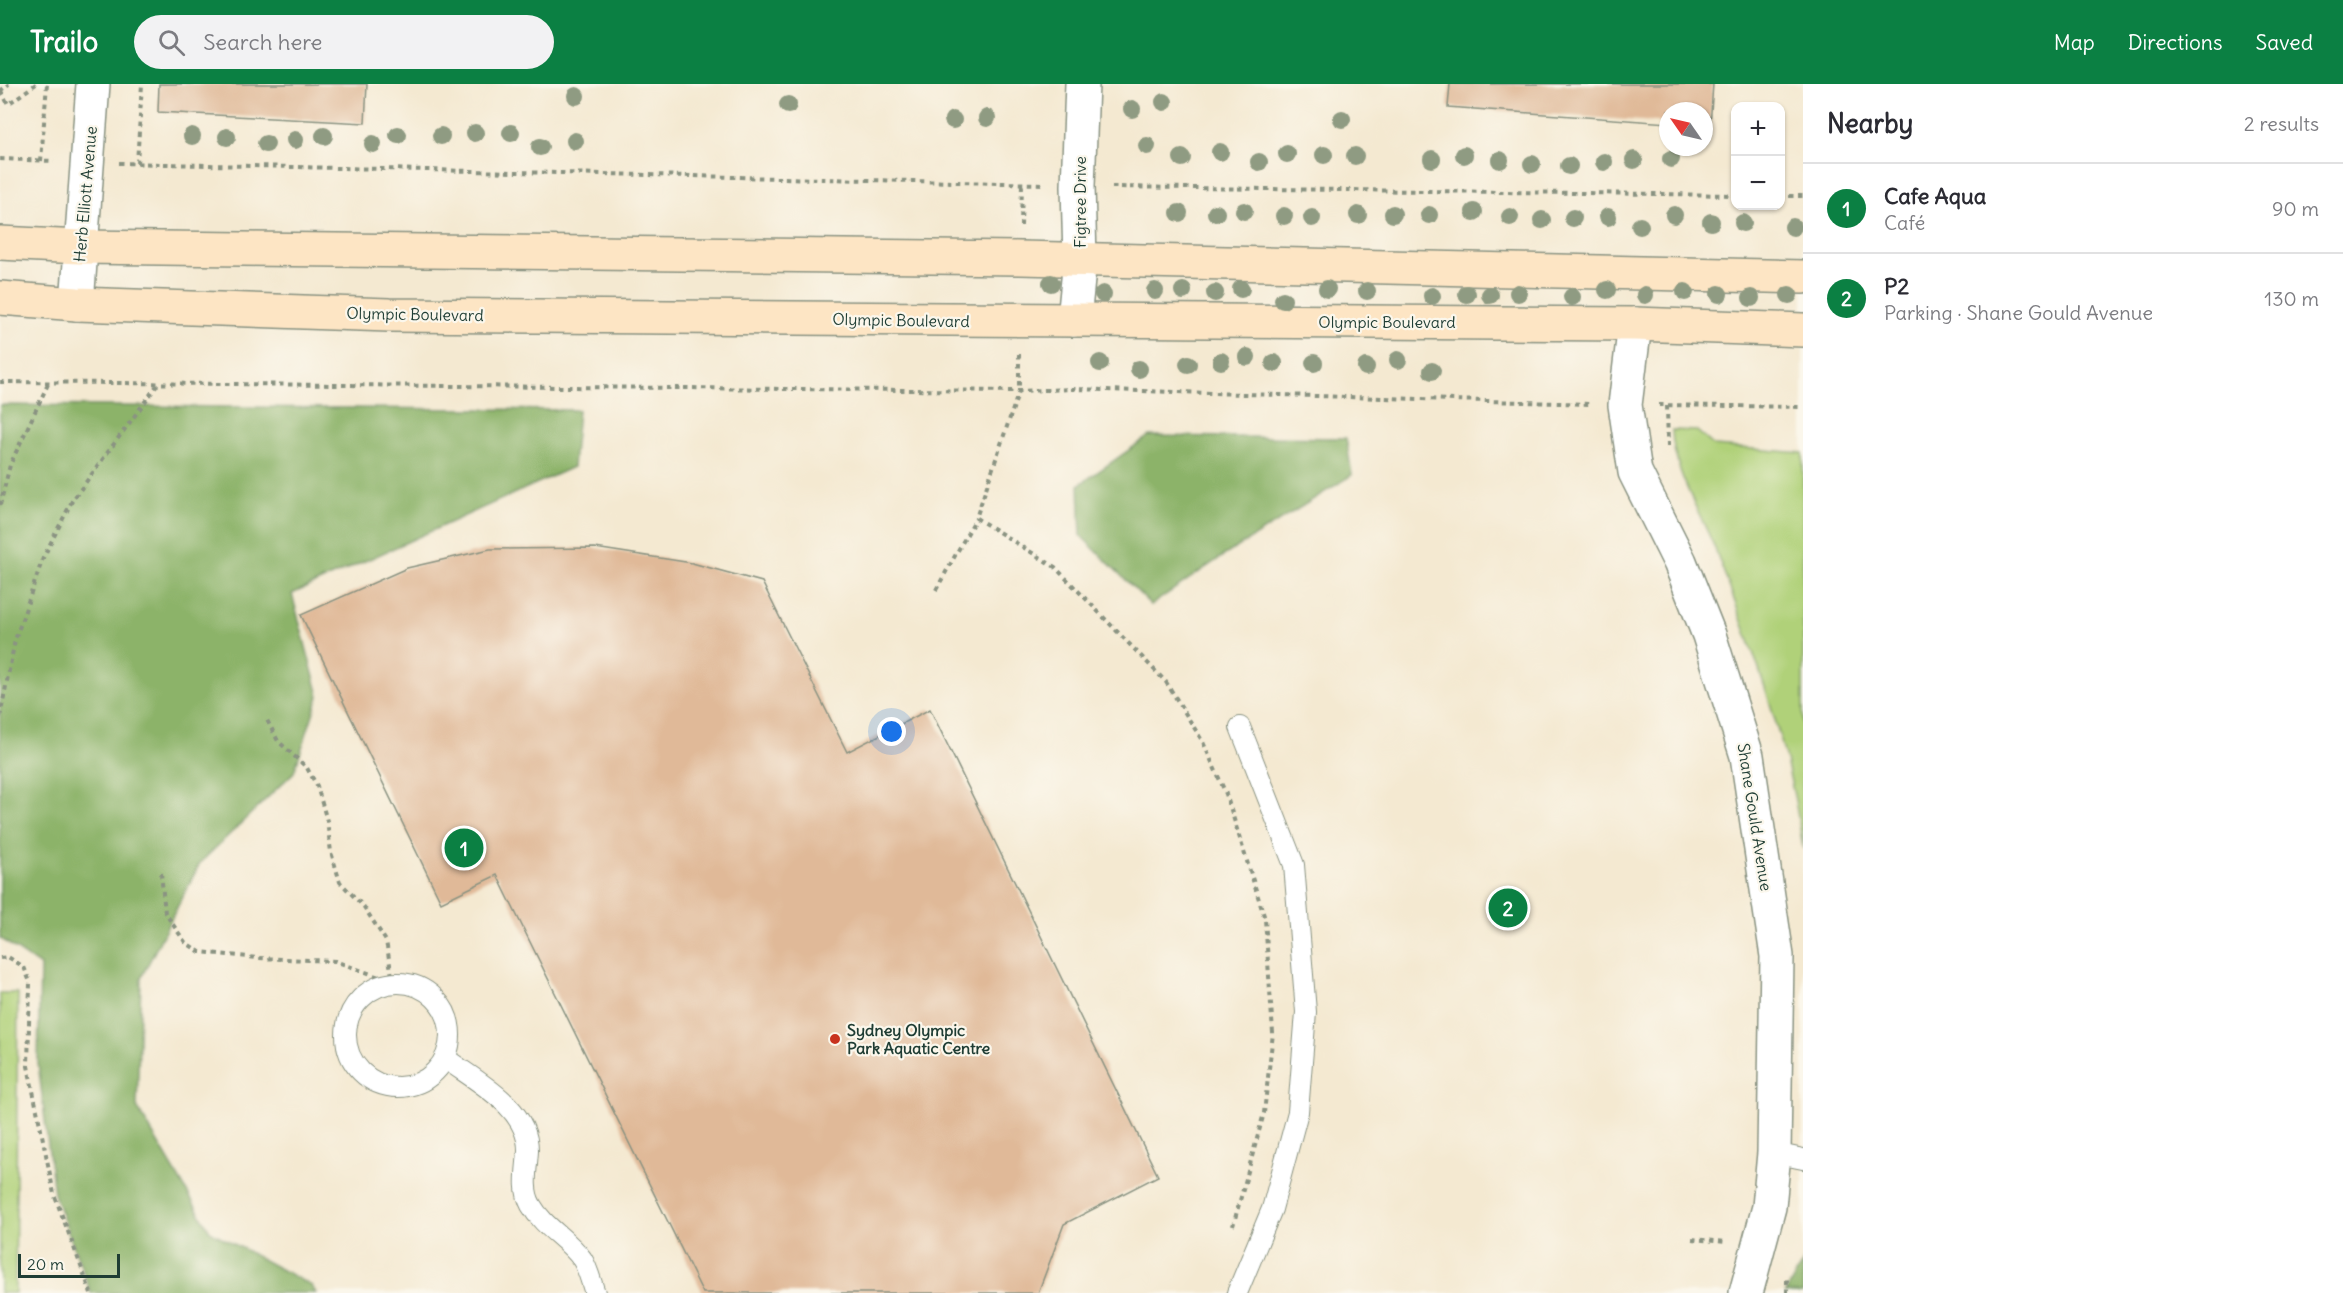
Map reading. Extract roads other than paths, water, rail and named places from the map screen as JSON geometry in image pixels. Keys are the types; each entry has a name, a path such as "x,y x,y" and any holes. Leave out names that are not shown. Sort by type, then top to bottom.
{"street":[{"name":"Herb Elliott Avenue","path":"77,304 93,84"},
{"name":"Figtree Drive","path":"1074,320 1080,259 1078,186 1082,84"},
{"path":"0,243 80,247 1080,259 1803,277"},
{"name":"Olympic Boulevard","path":"0,298 77,304 389,315 1635,324 1803,330"},
{"name":"Shane Gould Avenue","path":"1635,324 1625,405 1635,472 1680,562 1709,635 1747,756 1777,956 1789,1156 1769,1207 1746,1293"}],"lane":[{"path":"1237,1293 1272,1209 1298,1112 1306,1012 1294,865 1240,727"},
{"path":"393,982 410,983 426,989 439,1001 447,1016 451,1033 445,1059 428,1078 412,1085 394,1087 378,1083 363,1074 352,1061 346,1045 346,1027 351,1011 361,997 376,987 393,982"},
{"path":"445,1059 509,1106 523,1130 528,1149 525,1175 528,1199 539,1219 573,1248 583,1260 595,1293"}],"place":[{"name":"Cafe Aqua","path":"464,848"},
{"name":"P2","path":"1508,908"},
{"name":"Sydney Olympic Park Aquatic Centre","path":"835,1039"}]}
